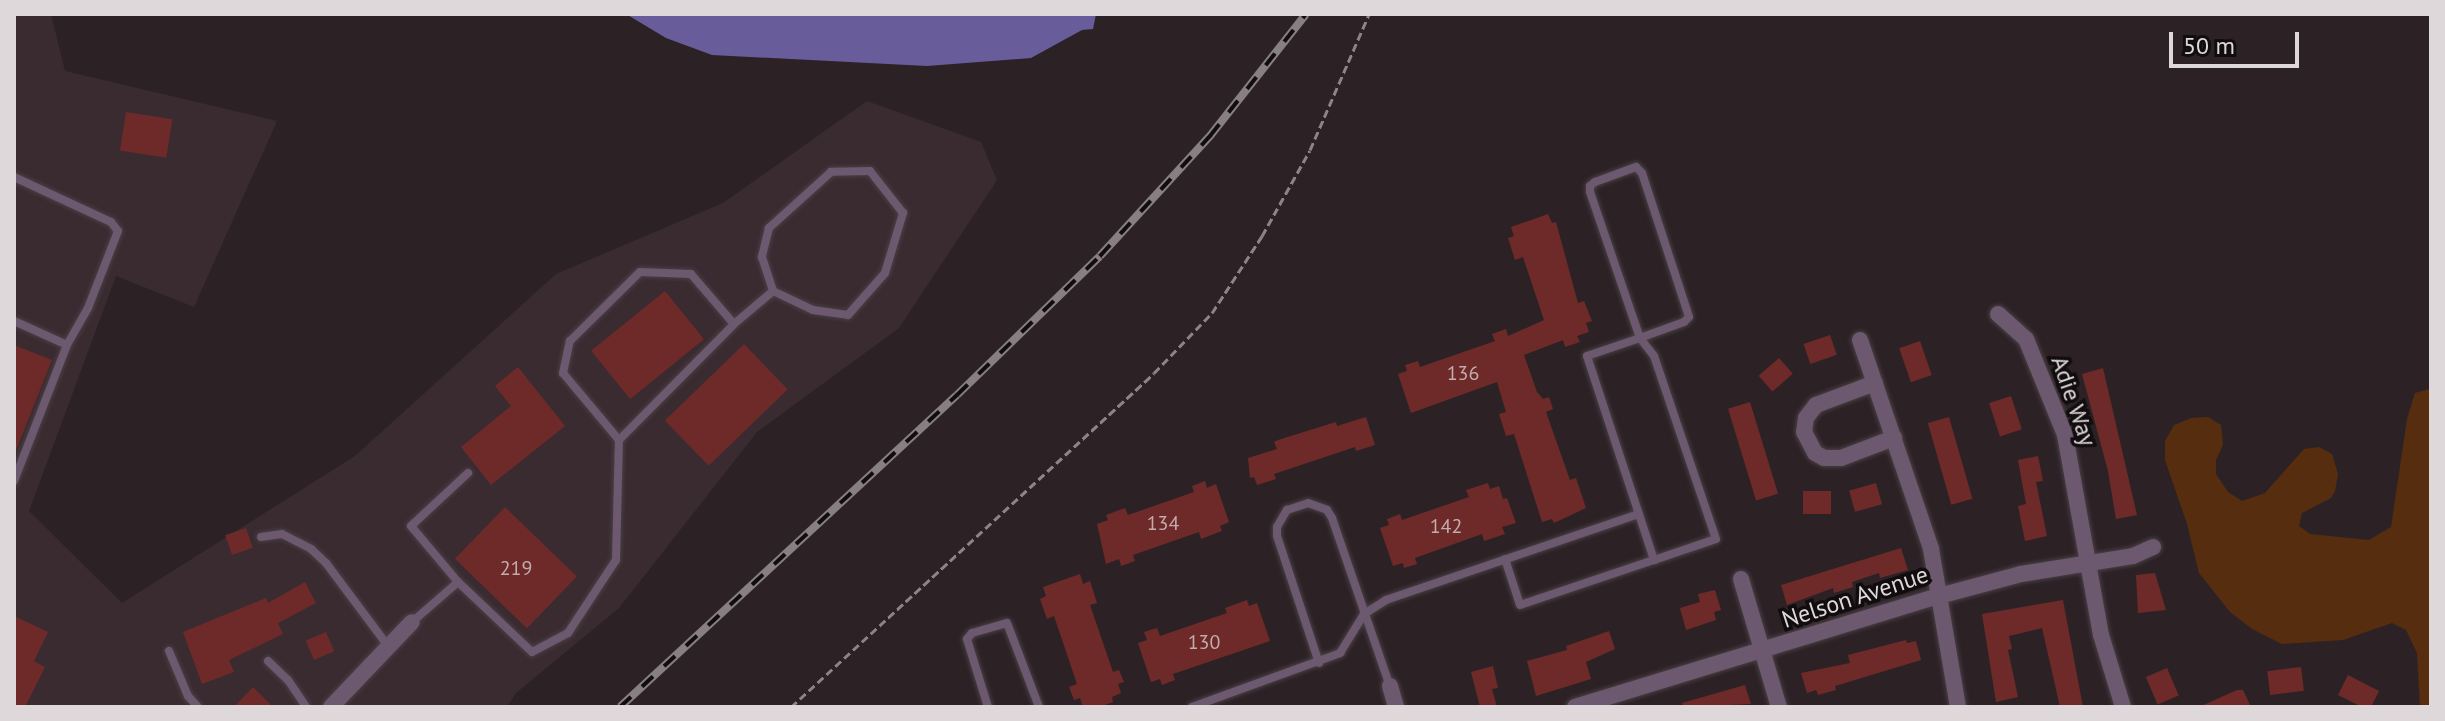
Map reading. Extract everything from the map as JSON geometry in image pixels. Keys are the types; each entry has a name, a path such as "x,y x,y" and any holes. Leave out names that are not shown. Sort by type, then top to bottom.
{"street":[{"name":"Adie Way","path":"1998,314 2026,339 2065,435 2101,635 2123,707"},
{"path":"1860,340 1931,549 1958,707"},
{"path":"1875,383 1816,405 1806,418 1804,432 1815,453 1824,458 1841,458 1894,438"},
{"name":"Nelson Avenue","path":"1585,706 1939,596 2021,574 2133,556 2153,547"},
{"path":"1741,579 1779,707"},
{"path":"331,707 412,622"},
{"path":"1390,686 1396,707"}],"lane":[{"path":"1505,559 1520,605 1654,560 1716,539 1654,356 1640,338 1590,186 1636,167 1642,173 1690,311 1684,322 1640,338 1587,356 1654,560"},
{"path":"870,171 903,213 885,273 848,315 813,310 773,291 762,257 769,228 831,172 870,171"},
{"path":"14,177 111,222 118,231 88,308 67,345 14,481"},
{"path":"468,473 411,526 458,582 532,652 568,633 616,560 619,440 563,373 570,341 640,272 691,274 734,324"},
{"path":"619,440 734,324 773,291"},
{"path":"14,321 67,345"},
{"path":"1319,663 1278,545 1277,527 1287,510 1308,503 1327,510 1390,686"},
{"path":"1192,707 1340,653 1364,614 1386,600 1638,514"},
{"path":"261,537 282,534 311,549 326,563 389,647"},
{"path":"412,622 458,582"},
{"path":"988,707 967,639 972,633 1007,623 1039,707"},
{"path":"169,651 188,696 198,707"},
{"path":"268,661 288,680 306,707"}],"path":[{"path":"791,707 1154,373 1212,313 1262,236 1310,150 1369,14"}],"shaded area":[{"path":"14,14 51,14 65,71 277,121 194,307 116,276 29,511 122,603 355,456 556,274 723,203 867,101 981,142 997,180 899,328 757,432 619,608 516,693 507,707 14,707"},
{"path":"626,14 1096,14 1093,29 1082,30 1031,58 927,66 712,55 666,38"},
{"path":"2429,389 2431,707 2420,707 2417,653 2406,630 2392,623 2343,640 2282,644 2252,629 2230,612 2199,573 2187,524 2165,460 2165,441 2174,425 2191,418 2208,417 2221,425 2223,445 2216,460 2216,474 2228,492 2242,501 2265,493 2304,449 2319,447 2332,454 2338,474 2335,491 2331,498 2302,513 2299,526 2310,534 2369,540 2391,527 2407,419 2415,393"}],"building":[{"path":"126,112 172,119 166,158 120,151"},
{"path":"1548,214 1552,223 1556,222 1578,303 1584,301 1592,321 1586,323 1589,332 1577,336 1580,342 1565,347 1563,340 1524,355 1537,392 1543,399 1549,397 1553,409 1546,412 1570,480 1576,478 1586,508 1554,523 1552,519 1542,522 1514,434 1506,436 1499,414 1506,412 1497,382 1411,413 1398,374 1407,371 1405,365 1418,361 1420,367 1495,341 1492,334 1506,329 1508,336 1544,320 1523,257 1515,260 1508,238 1514,236 1511,227"},
{"path":"665,291 704,339 630,399 591,351"},
{"path":"1830,335 1837,355 1810,364 1804,344"},
{"path":"1920,341 1932,375 1911,382 1899,348"},
{"path":"744,344 788,389 709,466 665,420"},
{"path":"14,345 52,360 15,453 14,453"},
{"path":"1779,358 1793,374 1772,392 1759,376"},
{"path":"518,367 565,426 491,485 461,447 511,406 495,386"},
{"path":"2103,368 2137,515 2116,519 2108,471 2082,374"},
{"path":"2011,396 2022,429 2000,436 1989,403"},
{"path":"1750,402 1778,494 1756,501 1728,409"},
{"path":"1366,417 1375,445 1356,451 1355,447 1274,474 1276,479 1257,485 1254,477 1250,478 1248,458 1277,449 1274,442 1336,422 1337,426"},
{"path":"1949,417 1972,499 1951,505 1928,423"},
{"path":"2038,456 2043,481 2036,482 2047,536 2025,541 2018,506 2026,504 2018,460"},
{"path":"1205,481 1207,488 1216,484 1229,522 1220,526 1222,531 1201,539 1199,532 1133,555 1135,561 1121,566 1119,559 1106,564 1097,524 1108,520 1106,515 1125,508 1128,515 1194,492 1192,486"},
{"path":"1488,483 1490,489 1499,486 1516,523 1502,527 1505,534 1484,541 1482,534 1415,558 1417,564 1404,568 1403,563 1393,566 1380,528 1389,525 1387,519 1400,514 1402,520 1469,497 1466,490"},
{"path":"1876,483 1882,504 1855,512 1849,491"},
{"path":"1803,491 1831,491 1831,514 1803,514"},
{"path":"505,507 577,576 527,628 455,559"},
{"path":"246,528 253,548 232,555 225,535"},
{"path":"1901,548 1908,570 1880,578 1879,573 1852,582 1853,587 1834,593 1833,588 1787,605 1781,585"},
{"path":"2155,573 2166,610 2138,613 2136,575"},
{"path":"1080,574 1083,584 1090,581 1097,603 1090,605 1113,672 1119,670 1124,682 1118,684 1121,693 1112,697 1113,702 1100,707 1083,707 1080,698 1074,700 1069,687 1077,684 1054,616 1047,619 1040,599 1046,596 1043,587"},
{"path":"305,582 316,603 278,623 283,634 229,660 234,672 202,684 183,632 266,598 268,603"},
{"path":"1715,590 1721,610 1714,612 1716,620 1686,630 1680,608 1700,602 1698,594"},
{"path":"1247,600 1249,606 1257,603 1270,641 1173,674 1175,680 1162,685 1160,679 1151,682 1138,643 1147,640 1144,632 1157,628 1160,636 1227,613 1225,608"},
{"path":"2063,600 2083,707 2060,707 2042,628 2009,636 2012,649 2008,650 2018,697 1996,702 1982,614"},
{"path":"14,616 48,632 34,661 45,667 25,707 14,707"},
{"path":"1609,631 1615,649 1586,662 1591,679 1536,696 1527,661 1567,650 1566,646"},
{"path":"326,632 334,651 314,660 306,641"},
{"path":"1906,640 1907,643 1916,641 1921,660 1835,686 1836,690 1818,695 1816,690 1807,693 1801,673 1850,663 1848,655"},
{"path":"1493,666 1498,688 1492,689 1497,707 1480,707 1471,672"},
{"path":"2301,667 2304,691 2270,695 2267,671"},
{"path":"2167,668 2179,696 2158,705 2146,677"},
{"path":"2348,675 2379,691 2371,707 2362,707 2338,695"},
{"path":"1745,685 1751,704 1683,707 1682,703"},
{"path":"253,687 273,707 234,707"},
{"path":"2243,690 2251,707 2199,707"}],"railway":[{"path":"620,707 957,395 1100,256 1210,136 1306,14"}]}
